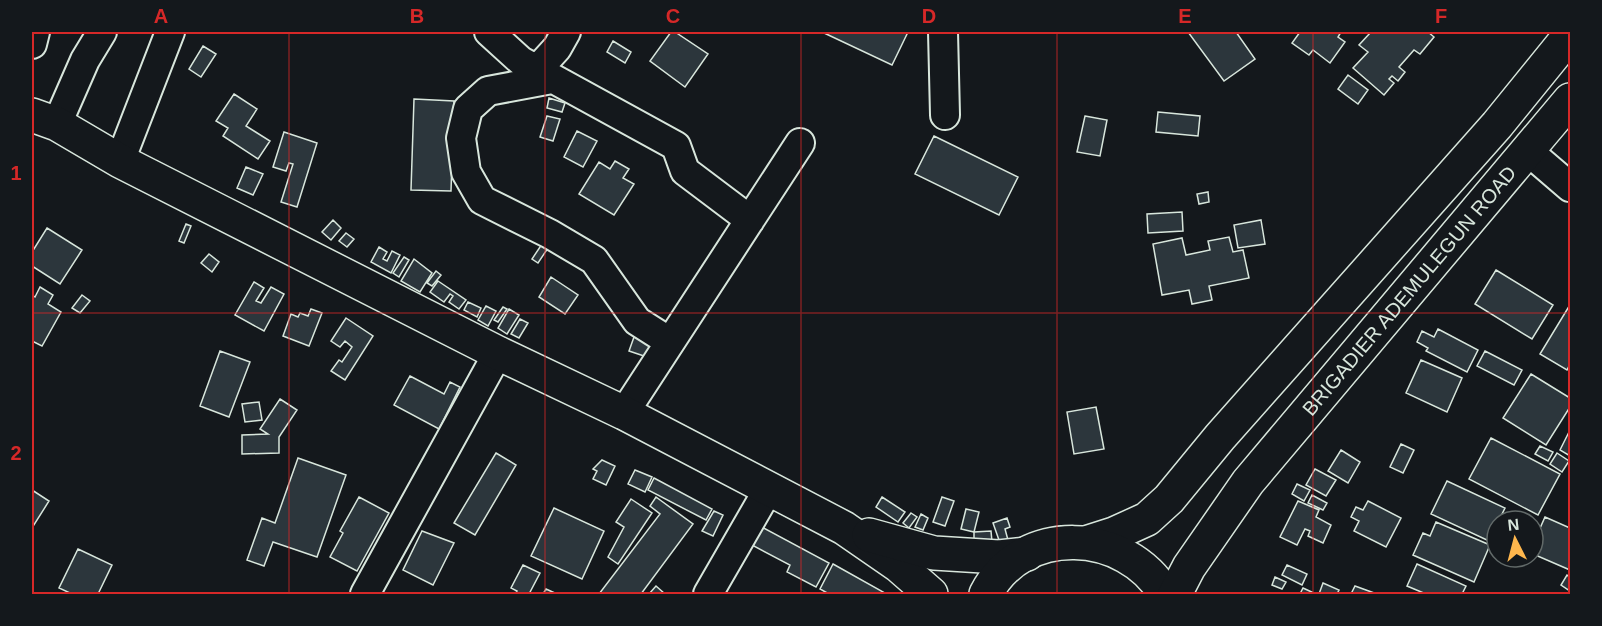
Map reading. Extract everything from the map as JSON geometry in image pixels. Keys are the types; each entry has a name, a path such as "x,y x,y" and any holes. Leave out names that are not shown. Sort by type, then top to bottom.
{"main road":[{"path":"844,528 933,554 999,557 1027,554 1057,545 1089,542 1147,519 1169,499 1220,437 1497,125 1570,35"},
{"name":"BRIGADIER ADEMULEGUN ROAD","path":"1175,594 1189,567 1248,482 1570,100"},
{"path":"44,119 120,161 498,353 624,412 768,490 844,528 906,572 931,594"},
{"path":"1089,542 1115,549 1138,562 1157,581 1165,594"},
{"path":"986,594 1007,568 1027,554"}],"street":[{"path":"32,44 34,32"},
{"path":"44,119 102,32"},
{"path":"120,161 170,32"},
{"path":"489,32 521,61 601,102 676,146 685,171 750,220"},
{"path":"566,32 544,74 488,91 468,109 461,138 466,172 482,200 550,234 594,260 637,321 670,342"},
{"path":"943,32 945,115"},
{"path":"624,412 800,143"},
{"path":"1528,151 1570,187"},
{"path":"365,594 498,353"},
{"path":"708,594 768,490"}],"building":[{"path":"671,32 675,32 708,54 685,87 650,61"},
{"path":"822,32 908,32 892,65"},
{"path":"1188,32 1236,32 1255,59 1224,81"},
{"path":"1300,32 1341,32 1338,37 1345,42 1330,63 1313,50 1309,55 1292,43"},
{"path":"1371,32 1428,32 1434,37 1420,54 1414,50 1399,67 1405,72 1398,81 1392,76 1389,79 1394,83 1384,95 1353,68 1368,52 1359,45"},
{"path":"613,41 631,52 625,63 607,52"},
{"path":"203,46 216,54 201,77 189,69"},
{"path":"1348,75 1368,90 1358,104 1338,89"},
{"path":"234,94 257,109 246,126 270,141 258,159 223,136 228,128 216,121"},
{"path":"549,98 565,103 562,112 547,108"},
{"path":"414,99 454,101 451,191 411,190"},
{"path":"1158,112 1200,116 1198,136 1156,132"},
{"path":"547,116 560,119 553,141 540,137"},
{"path":"1085,116 1107,120 1100,156 1077,152"},
{"path":"577,131 597,141 583,167 564,157"},
{"path":"284,132 317,143 297,207 281,202 293,164 289,163 286,171 273,167"},
{"path":"934,136 1018,177 999,215 915,174"},
{"path":"615,161 629,169 623,178 634,184 614,215 579,194 599,162 610,169"},
{"path":"246,167 263,174 253,195 237,188"},
{"path":"1208,192 1209,202 1199,204 1197,194"},
{"path":"1182,212 1183,231 1148,233 1147,214"},
{"path":"333,220 341,228 331,240 322,232"},
{"path":"1261,220 1265,244 1238,248 1234,225"},
{"path":"186,224 191,226 184,243 179,241"},
{"path":"47,228 82,250 60,284 32,266 32,252"},
{"path":"346,233 354,239 347,247 339,241"},
{"path":"1229,237 1233,252 1243,250 1249,278 1209,286 1212,300 1192,304 1189,290 1162,295 1153,244 1182,238 1186,255 1210,250 1208,241"},
{"path":"542,244 548,248 538,263 532,259"},
{"path":"379,247 387,252 383,259 387,261 392,251 400,255 391,273 371,262"},
{"path":"209,254 219,262 212,272 201,263"},
{"path":"404,257 409,260 399,277 393,273"},
{"path":"414,259 432,273 420,292 401,281"},
{"path":"1496,270 1553,305 1532,339 1475,304"},
{"path":"436,271 441,275 432,286 427,283"},
{"path":"551,277 578,295 565,314 539,297"},
{"path":"438,281 466,300 459,309 449,302 453,296 450,294 444,302 430,292"},
{"path":"254,282 264,288 256,301 261,303 271,287 284,294 264,331 235,315"},
{"path":"40,287 53,295 48,304 61,312 42,346 32,341 32,295 35,297"},
{"path":"82,295 90,301 80,313 72,308"},
{"path":"468,302 481,308 477,317 464,310"},
{"path":"486,306 496,311 488,326 478,320"},
{"path":"503,307 507,309 498,322 494,320"},
{"path":"1568,308 1570,310 1570,364 1567,370 1540,354"},
{"path":"311,309 322,313 309,346 283,336 291,314 298,317 300,313 308,316"},
{"path":"509,309 519,315 507,334 498,328"},
{"path":"346,318 373,336 345,380 331,371 339,360 342,362 352,347 345,341 340,347 331,341"},
{"path":"520,319 528,323 519,338 511,334"},
{"path":"1438,329 1478,350 1467,372 1426,351 1428,348 1417,342 1422,331 1434,337"},
{"path":"634,337 652,343 647,357 629,351"},
{"path":"220,351 250,362 229,417 200,406"},
{"path":"1485,351 1522,370 1514,385 1477,366"},
{"path":"1421,360 1462,378 1447,412 1406,393"},
{"path":"1531,374 1570,398 1570,407 1546,445 1503,418"},
{"path":"410,376 444,394 450,382 460,387 439,429 394,405"},
{"path":"280,399 297,410 279,437 279,453 242,454 242,435 268,434 260,429"},
{"path":"259,402 262,420 245,422 242,404"},
{"path":"1096,407 1104,449 1074,454 1067,412"},
{"path":"1570,430 1570,456 1560,450"},
{"path":"1491,438 1560,474 1541,509 1526,509 1469,479"},
{"path":"1401,444 1414,450 1403,473 1390,467"},
{"path":"1540,446 1553,452 1548,461 1535,454"},
{"path":"1341,450 1360,462 1348,483 1328,471"},
{"path":"496,453 516,465 475,535 454,523"},
{"path":"1557,453 1569,461 1562,472 1550,464"},
{"path":"298,458 346,475 317,557 273,542 264,566 247,560 262,518 275,523"},
{"path":"602,460 615,466 606,485 593,479 597,471 593,469"},
{"path":"1315,469 1336,480 1326,496 1306,485"},
{"path":"635,470 652,477 645,492 628,484"},
{"path":"654,478 712,509 706,520 648,490"},
{"path":"1447,481 1505,508 1485,509 1485,539 1431,514"},
{"path":"1297,484 1310,490 1304,501 1292,494"},
{"path":"32,490 49,501 32,528"},
{"path":"1312,495 1327,503 1323,510 1308,503"},
{"path":"359,497 389,513 357,571 330,557 343,533 340,531"},
{"path":"656,497 693,524 641,594 599,594 660,514 650,506"},
{"path":"882,497 905,512 898,522 876,507"},
{"path":"942,497 954,501 945,526 933,522"},
{"path":"631,499 652,513 618,564 608,557 624,527 616,522"},
{"path":"1298,501 1319,510 1316,517 1331,525 1323,543 1308,536 1310,531 1305,529 1297,545 1280,537"},
{"path":"1368,501 1401,518 1386,547 1354,531 1359,521 1351,517 1356,507 1363,510"},
{"path":"554,508 604,531 582,579 531,556"},
{"path":"966,509 979,512 974,532 961,529"},
{"path":"714,511 723,515 713,536 702,531"},
{"path":"911,513 917,517 909,528 903,523"},
{"path":"921,514 928,518 923,530 915,527"},
{"path":"1545,517 1570,528 1570,570 1545,559"},
{"path":"1007,518 1010,527 1005,529 1008,540 1000,543 993,523"},
{"path":"1436,522 1485,543 1485,557 1474,582 1413,555 1423,533 1430,536"},
{"path":"760,526 829,563 816,587 787,572 790,565 750,544"},
{"path":"422,531 454,543 433,585 403,570"},
{"path":"991,531 992,542 974,543 974,532"},
{"path":"78,549 112,565 98,594 72,594 59,588"},
{"path":"833,564 886,594 829,594 820,589"},
{"path":"1417,564 1466,586 1462,594 1426,594 1407,586"},
{"path":"523,565 540,573 529,594 515,594 517,591 511,588"},
{"path":"1287,565 1307,574 1302,585 1282,575"},
{"path":"1567,575 1570,577 1570,591 1561,585"},
{"path":"1275,577 1286,582 1282,589 1272,585"},
{"path":"1323,583 1339,590 1337,594 1319,594"},
{"path":"656,586 665,594 649,594"},
{"path":"1355,586 1377,594 1351,594"},
{"path":"1303,588 1316,594 1300,594"},
{"path":"546,589 557,594 543,594"}]}
